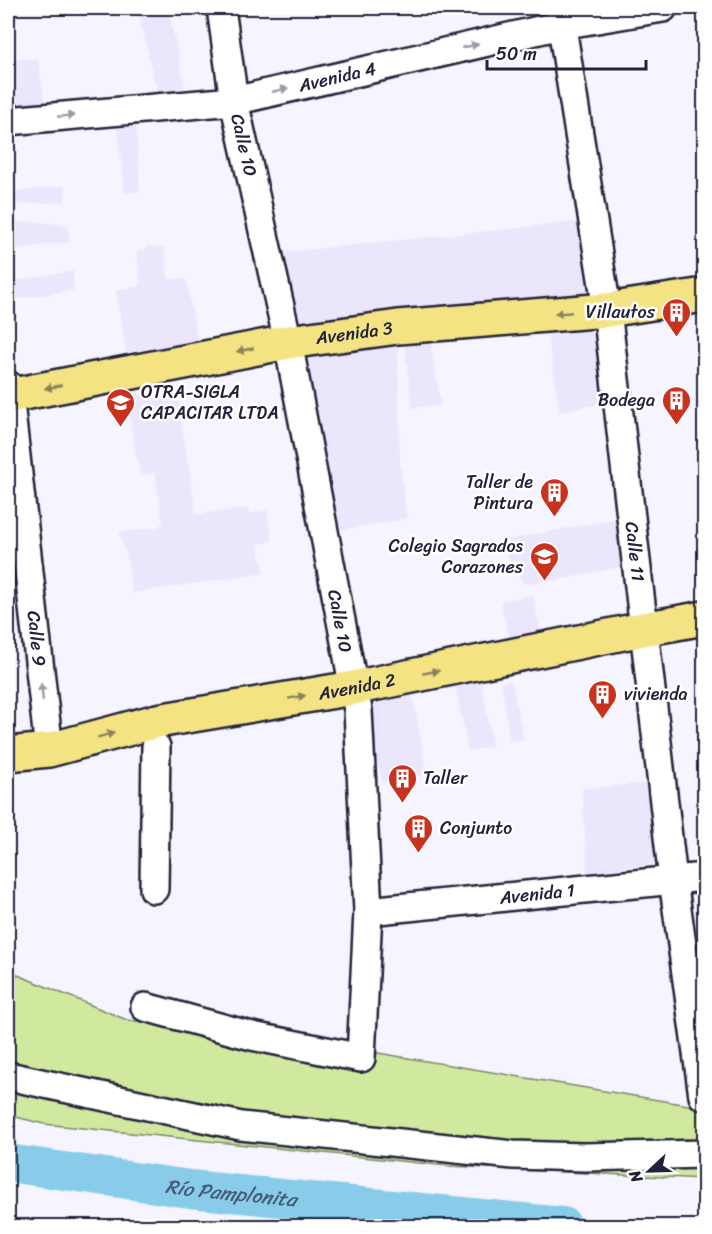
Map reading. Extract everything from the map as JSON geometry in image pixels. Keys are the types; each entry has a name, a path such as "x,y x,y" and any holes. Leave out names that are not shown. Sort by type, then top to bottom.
{"main road":[{"name":"Avenida 3","path":"8,392 288,342 398,327 607,310 705,295"},
{"name":"Avenida 2","path":"8,754 49,750 157,721 353,687 705,618"}],"street":[{"name":"Calle 10","path":"145,1007 252,1036 362,1058 368,911 358,710 288,342 234,101 221,8"},
{"name":"Avenida 4","path":"8,121 234,101 560,16 663,8"},
{"name":"Calle 11","path":"560,16 607,310 673,880 703,1096"},
{"name":"Calle 9","path":"8,392 49,750"},
{"path":"154,889 156,747"},
{"name":"Avenida 1","path":"368,911 705,877"},
{"path":"8,1076 253,1127 513,1155 585,1157 705,1154"}],"shaded area":[{"path":"168,8 185,87 157,92 139,14"},
{"path":"38,59 45,104 8,108 8,61"},
{"path":"136,126 140,191 125,193 117,127"},
{"path":"65,186 65,202 8,205 8,192"},
{"path":"584,221 598,293 299,337 284,252"},
{"path":"8,222 68,225 69,242 8,250"},
{"path":"146,246 164,248 169,279 186,279 198,342 126,352 116,290 140,286 137,251 146,250"},
{"path":"73,271 74,290 10,300 8,282"},
{"path":"597,316 607,402 560,412 546,326"},
{"path":"398,327 400,463 407,519 335,531 296,353"},
{"path":"429,336 441,405 412,408 404,339"},
{"path":"176,387 196,514 248,509 250,514 267,510 272,541 258,545 264,573 132,593 126,553 119,532 159,527 163,522 155,473 140,476 126,397"},
{"path":"621,518 626,566 559,580 523,584 500,541"},
{"path":"533,595 541,632 509,637 500,601"},
{"path":"481,681 493,746 468,751 455,685"},
{"path":"511,681 524,740 510,741 501,683"},
{"path":"411,685 427,774 383,783 374,752 374,689"},
{"path":"653,783 663,863 587,872 582,788"}],"green space":[{"path":"8,971 127,1020 348,1048 700,1107 704,1109 704,1179 448,1166 44,1124 8,1115"}],"waterway":[{"name":"Río Pamplonita","path":"8,1163 190,1189 563,1226"}],"place":[{"name":"Villautos","path":"676,338"},
{"name":"Bodega","path":"676,426"},
{"name":"OTRA-SIGLA CAPACITAR LTDA","path":"120,428"},
{"name":"Taller de Pintura","path":"554,518"},
{"name":"Colegio Sagrados Corazones","path":"544,582"},
{"name":"vivienda","path":"603,720"},
{"name":"Taller","path":"402,804"},
{"name":"Conjunto","path":"419,854"}]}
